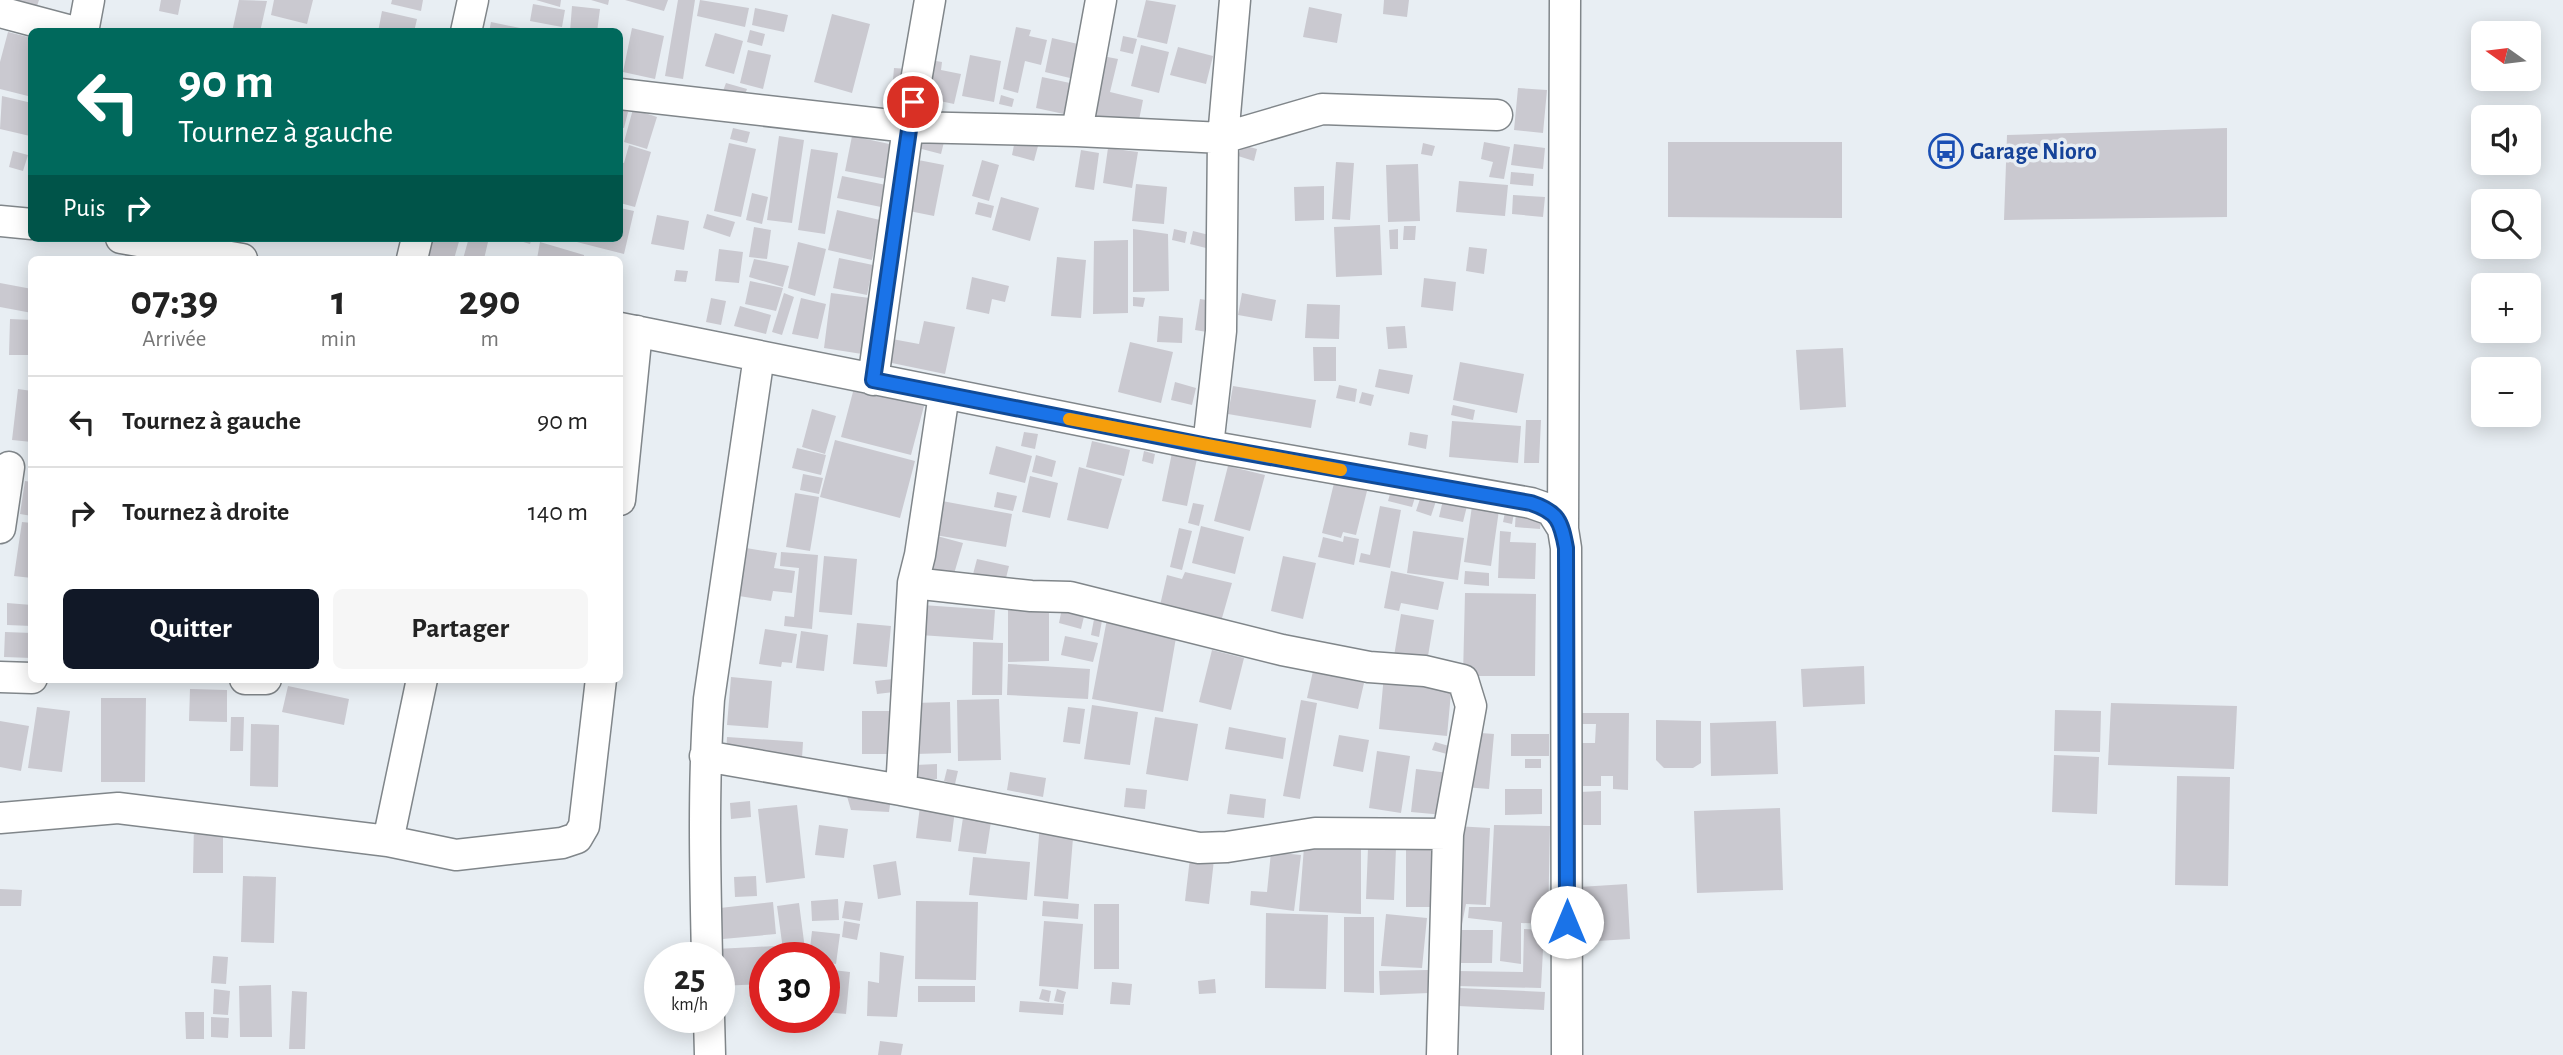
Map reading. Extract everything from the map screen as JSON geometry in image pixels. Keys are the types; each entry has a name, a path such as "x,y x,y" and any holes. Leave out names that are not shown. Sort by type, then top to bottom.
{"street":[{"path":"84,28 89,0"},
{"path":"467,28 473,0"},
{"path":"873,380 908,127 930,0"},
{"path":"1077,131 1101,0"},
{"path":"1208,446 1221,331 1223,138 1235,0"},
{"path":"1565,0 1563,529 1566,548 1567,1055"},
{"path":"0,12 60,28"},
{"path":"623,94 908,127 1223,138 1322,109 1497,115"},
{"path":"0,221 28,224"},
{"path":"144,242 224,256"},
{"path":"623,436 628,329 1208,446 1531,503 1551,510 1563,529"},
{"path":"707,942 705,756 714,658 759,356"},
{"path":"901,790 913,583 920,555 944,394"},
{"path":"0,528 13,469"},
{"path":"913,583 1031,596 1070,597 1282,650 1369,667 1425,671 1463,680 1471,706 1448,834 1442,1055"},
{"path":"0,677 28,678"},
{"path":"388,841 421,683"},
{"path":"0,818 118,808 388,841 456,855 562,843 577,838 584,825 601,683"},
{"path":"705,756 901,790 1199,848 1227,847 1315,833 1448,834"},
{"path":"709,1033 710,1055"}],"building":[{"path":"4,0 39,0 35,12"},
{"path":"161,0 181,0 178,15 159,11"},
{"path":"239,0 267,1 261,28 233,28"},
{"path":"274,0 313,0 307,24 271,15"},
{"path":"392,0 423,0 421,11 391,4"},
{"path":"536,0 561,0 560,7"},
{"path":"591,0 609,0 608,5"},
{"path":"625,0 668,0 664,11"},
{"path":"678,0 695,0 683,79 665,76"},
{"path":"700,0 749,8 745,27 697,16"},
{"path":"1146,0 1176,5 1167,44 1137,37"},
{"path":"1384,0 1409,0 1407,17 1383,14"},
{"path":"533,4 565,10 562,27 530,21"},
{"path":"572,6 600,9 598,28 570,28"},
{"path":"1309,7 1342,14 1337,43 1303,37"},
{"path":"755,8 788,15 784,32 752,25"},
{"path":"382,11 417,19 415,28 379,28"},
{"path":"832,14 870,24 852,93 814,82"},
{"path":"491,22 520,28 490,28"},
{"path":"1016,27 1031,30 1029,36 1047,40 1041,65 1025,61 1018,93 1003,89"},
{"path":"632,28 664,36 655,79 623,72"},
{"path":"750,30 765,34 762,46 747,42"},
{"path":"8,32 28,37 28,96 0,89 0,62"},
{"path":"715,33 743,41 734,74 705,66"},
{"path":"1123,36 1137,39 1133,54 1120,51"},
{"path":"1052,38 1078,44 1070,78 1045,72"},
{"path":"1141,45 1169,52 1159,93 1131,86"},
{"path":"1178,47 1213,56 1206,84 1170,75"},
{"path":"748,50 771,55 763,89 740,83"},
{"path":"970,55 1001,61 994,102 962,96"},
{"path":"1097,55 1118,59 1110,92 1143,100 1138,125 1086,115"},
{"path":"930,60 942,62 941,70 961,74 954,104 921,97"},
{"path":"894,68 908,69 907,81 893,80"},
{"path":"1042,77 1070,83 1064,114 1036,108"},
{"path":"726,83 747,89 744,97 723,91"},
{"path":"1518,88 1547,90 1543,133 1514,130"},
{"path":"1001,95 1014,99 1012,107 999,104"},
{"path":"2,96 28,102 28,136 0,129"},
{"path":"633,109 657,117 647,149 624,142"},
{"path":"623,110 628,112 623,128"},
{"path":"733,128 750,132 747,143 730,139"},
{"path":"2227,128 2227,217 2004,220 2007,135"},
{"path":"918,131 945,138 941,154 914,147"},
{"path":"779,136 804,140 792,223 767,220"},
{"path":"852,136 894,145 887,179 845,171"},
{"path":"1015,140 1038,146 1034,161 1012,155"},
{"path":"1484,142 1510,147 1504,179 1489,177 1493,162 1481,159"},
{"path":"1668,142 1842,142 1842,218 1668,217"},
{"path":"729,143 756,149 741,217 714,211"},
{"path":"1423,143 1435,146 1432,156 1421,154"},
{"path":"1514,144 1545,148 1543,169 1511,165"},
{"path":"629,145 651,152 635,207 623,204 624,163"},
{"path":"1242,145 1257,149 1254,161 1238,156"},
{"path":"1108,148 1138,152 1132,188 1103,183"},
{"path":"811,149 838,153 825,234 798,230"},
{"path":"1081,150 1099,153 1094,190 1075,187"},
{"path":"13,151 28,155 23,171 9,167"},
{"path":"913,159 944,165 934,216 904,210"},
{"path":"982,160 999,165 989,201 972,196"},
{"path":"1336,162 1354,163 1350,220 1332,219"},
{"path":"1418,164 1420,221 1388,222 1386,165"},
{"path":"1511,172 1534,174 1533,186 1510,184"},
{"path":"842,176 886,185 881,207 837,198"},
{"path":"1459,181 1508,185 1505,216 1456,212"},
{"path":"1136,184 1167,187 1164,224 1132,221"},
{"path":"1324,186 1324,220 1295,221 1294,187"},
{"path":"752,193 768,197 762,224 746,220"},
{"path":"1513,195 1545,197 1543,217 1512,214"},
{"path":"1001,197 1039,208 1030,241 992,230"},
{"path":"978,202 994,206 991,218 975,214"},
{"path":"623,209 634,211 624,254 577,242 623,242"},
{"path":"837,210 880,220 872,260 828,250"},
{"path":"707,214 735,222 730,237 703,228"},
{"path":"657,215 689,221 684,250 651,244"},
{"path":"1380,225 1382,275 1336,277 1334,227"},
{"path":"1404,226 1416,226 1415,240 1403,240"},
{"path":"754,227 771,230 767,259 749,257"},
{"path":"1133,229 1168,234 1169,291 1133,292"},
{"path":"1174,229 1187,232 1185,243 1172,240"},
{"path":"1398,229 1398,249 1390,249 1389,230"},
{"path":"1193,231 1209,235 1206,248 1190,244"},
{"path":"1128,240 1128,313 1093,314 1094,241"},
{"path":"427,242 459,242 455,256 423,254"},
{"path":"468,242 488,242 485,256 464,256"},
{"path":"540,242 584,255 584,256 538,256"},
{"path":"798,242 826,249 815,296 788,288"},
{"path":"128,247 158,256 125,256"},
{"path":"1469,247 1487,249 1484,274 1466,271"},
{"path":"719,249 743,252 739,283 715,281"},
{"path":"1057,257 1086,260 1081,318 1051,316"},
{"path":"839,258 873,265 867,295 833,288"},
{"path":"754,259 789,266 783,287 749,277"},
{"path":"676,270 688,271 686,282 674,281"},
{"path":"972,277 1009,286 1005,302 992,299 989,314 966,309"},
{"path":"1424,278 1456,282 1453,311 1421,307"},
{"path":"750,281 783,288 776,311 745,304"},
{"path":"0,283 28,288 28,312 0,307"},
{"path":"784,293 794,297 782,335 772,332"},
{"path":"831,293 870,298 862,354 824,348"},
{"path":"1242,293 1276,300 1272,321 1238,315"},
{"path":"1133,297 1145,298 1143,307 1133,306"},
{"path":"711,298 726,301 721,325 706,322"},
{"path":"801,298 826,304 818,339 792,334"},
{"path":"1200,299 1213,301 1207,332 1195,330"},
{"path":"1307,304 1340,305 1339,339 1305,338"},
{"path":"740,306 771,315 766,334 734,326"},
{"path":"1159,316 1183,318 1182,343 1157,342"},
{"path":"10,319 28,320 28,355 9,355"},
{"path":"924,321 955,327 945,374 887,362 892,339 919,344"},
{"path":"1405,326 1407,348 1388,349 1386,327"},
{"path":"1130,342 1173,352 1161,403 1118,392"},
{"path":"1313,347 1336,347 1336,381 1314,381"},
{"path":"1843,348 1846,407 1800,410 1796,350"},
{"path":"1460,362 1524,374 1517,413 1453,400"},
{"path":"1379,369 1413,375 1409,394 1375,387"},
{"path":"1175,382 1196,388 1192,405 1171,400"},
{"path":"1339,385 1357,389 1355,402 1336,398"},
{"path":"1233,386 1316,400 1311,428 1228,414"},
{"path":"854,388 924,406 911,455 841,437"},
{"path":"18,389 28,390 28,442 12,440"},
{"path":"1362,392 1374,395 1371,406 1359,403"},
{"path":"1453,405 1475,410 1473,420 1451,415"},
{"path":"812,409 836,416 825,454 802,447"},
{"path":"1526,420 1541,420 1539,463 1524,463"},
{"path":"1452,421 1521,426 1518,463 1449,457"},
{"path":"1024,432 1038,434 1035,449 1021,446"},
{"path":"1410,432 1428,435 1426,449 1408,445"},
{"path":"835,440 915,461 900,518 820,497"},
{"path":"1092,441 1130,450 1124,476 1086,467"},
{"path":"996,446 1032,456 1025,483 989,474"},
{"path":"797,448 826,455 821,475 792,468"},
{"path":"1173,448 1198,454 1187,506 1162,501"},
{"path":"1144,451 1155,454 1153,464 1142,461"},
{"path":"1036,455 1056,461 1052,477 1032,472"},
{"path":"1228,466 1265,475 1250,531 1214,521"},
{"path":"1079,467 1122,479 1108,529 1067,520"},
{"path":"803,474 823,478 819,494 800,490"},
{"path":"1030,476 1058,483 1050,518 1022,512"},
{"path":"25,481 28,481 28,515 20,514"},
{"path":"1334,483 1367,491 1356,535 1343,532 1341,538 1322,533"},
{"path":"1392,487 1416,494 1412,507 1388,501"},
{"path":"997,492 1017,496 1013,511 994,507"},
{"path":"795,493 819,497 810,551 786,547"},
{"path":"1421,496 1436,501 1431,516 1416,511"},
{"path":"1443,500 1467,506 1463,522 1439,517"},
{"path":"942,501 1012,514 1006,547 935,535"},
{"path":"1193,503 1204,505 1199,526 1188,523"},
{"path":"1380,506 1401,510 1390,568 1359,562 1361,553 1370,555"},
{"path":"1472,506 1499,510 1491,566 1464,562"},
{"path":"1516,509 1542,511 1540,529 1515,527"},
{"path":"1505,512 1514,513 1512,524 1503,522"},
{"path":"22,522 28,523 28,578 14,576"},
{"path":"1201,526 1244,537 1235,574 1192,563"},
{"path":"1179,528 1192,531 1182,570 1170,567"},
{"path":"1413,531 1464,538 1458,580 1407,573"},
{"path":"1500,531 1511,532 1510,542 1536,543 1535,579 1498,578"},
{"path":"937,536 963,543 954,574 928,568"},
{"path":"1344,536 1359,539 1354,565 1318,557 1323,537 1343,542"},
{"path":"746,548 777,553 774,568 795,571 792,593 773,591 771,601 739,596"},
{"path":"781,552 818,555 812,629 784,626 785,616 794,617 799,568 780,566"},
{"path":"824,556 857,559 852,615 819,612"},
{"path":"1283,556 1316,563 1303,619 1271,611"},
{"path":"977,559 1009,566 1004,586 972,578"},
{"path":"1391,571 1444,582 1438,610 1401,603 1399,611 1384,608"},
{"path":"1465,571 1489,573 1489,586 1464,584"},
{"path":"1185,572 1232,583 1220,625 1158,614 1167,575 1182,579"},
{"path":"1465,593 1536,594 1535,676 1463,676"},
{"path":"7,603 28,605 28,626 7,625"},
{"path":"1063,603 1086,608 1081,629 1059,623"},
{"path":"922,605 995,610 993,640 920,635"},
{"path":"1008,609 1049,609 1049,661 1008,662"},
{"path":"1095,614 1103,615 1099,637 1091,635"},
{"path":"1401,614 1434,620 1427,662 1394,656"},
{"path":"1107,619 1177,632 1163,712 1092,699"},
{"path":"857,623 891,626 887,667 853,664"},
{"path":"765,629 797,634 792,663 782,662 781,667 759,664"},
{"path":"801,631 828,635 824,671 796,668"},
{"path":"5,632 28,633 28,658 4,657"},
{"path":"1065,636 1098,643 1093,662 1061,655"},
{"path":"973,642 1003,643 1002,695 972,695"},
{"path":"1212,650 1244,658 1231,710 1199,702"},
{"path":"1008,664 1090,669 1088,699 1007,695"},
{"path":"1864,666 1865,704 1803,707 1801,669"},
{"path":"1313,671 1364,683 1358,709 1307,698"},
{"path":"1384,675 1452,682 1447,736 1379,729"},
{"path":"731,677 772,681 768,728 727,725"},
{"path":"893,679 894,692 877,694 875,681"},
{"path":"288,686 349,699 344,725 282,712"},
{"path":"190,689 227,690 227,722 189,721"},
{"path":"101,698 146,698 145,782 101,782"},
{"path":"999,699 1001,760 958,761 957,700"},
{"path":"1301,700 1317,703 1300,799 1283,796"},
{"path":"950,702 951,753 915,754 914,703"},
{"path":"2111,703 2237,706 2234,769 2108,765"},
{"path":"1092,705 1138,712 1130,765 1084,759"},
{"path":"37,707 70,711 62,772 28,768"},
{"path":"1068,707 1085,709 1080,744 1063,742"},
{"path":"2055,710 2101,711 2100,752 2054,751"},
{"path":"862,711 895,711 895,754 862,754"},
{"path":"1573,713 1629,713 1628,790 1613,789 1613,776 1601,776 1601,786 1577,786 1577,743 1595,743 1596,724 1573,724"},
{"path":"231,717 244,717 243,751 230,751"},
{"path":"1155,717 1198,724 1188,781 1146,774"},
{"path":"1656,720 1701,721 1701,763 1693,768 1664,768 1656,760"},
{"path":"0,721 29,726 21,771 0,767"},
{"path":"1776,721 1778,774 1711,776 1710,723"},
{"path":"251,724 279,725 278,787 250,786"},
{"path":"1229,727 1286,738 1283,759 1225,749"},
{"path":"1468,732 1494,734 1489,789 1464,787"},
{"path":"1511,734 1549,734 1549,756 1511,756"},
{"path":"1339,735 1369,740 1363,772 1333,766"},
{"path":"727,737 803,742 801,774 725,770"},
{"path":"1435,742 1449,746 1447,754 1432,750"},
{"path":"1377,751 1410,756 1401,813 1369,808"},
{"path":"2054,755 2099,757 2097,814 2052,812"},
{"path":"1525,759 1541,759 1541,768 1525,768"},
{"path":"937,764 937,779 915,779 915,765"},
{"path":"947,769 958,771 955,784 944,781"},
{"path":"1416,769 1449,773 1444,815 1411,812"},
{"path":"1010,772 1046,778 1043,797 1007,790"},
{"path":"2177,776 2230,777 2228,886 2175,885"},
{"path":"844,786 892,791 889,812 851,810"},
{"path":"1126,788 1147,790 1145,809 1124,807"},
{"path":"1505,789 1542,789 1542,814 1505,815"},
{"path":"1601,791 1601,825 1580,825 1580,792"},
{"path":"1230,794 1266,799 1264,818 1227,814"},
{"path":"750,801 751,817 731,819 730,803"},
{"path":"797,805 805,878 766,883 758,809"},
{"path":"920,806 955,810 951,842 916,838"},
{"path":"1780,808 1783,890 1697,893 1694,811"},
{"path":"964,811 992,815 986,854 958,851"},
{"path":"194,823 223,823 223,873 193,873"},
{"path":"1040,823 1074,826 1068,899 1034,896"},
{"path":"819,825 848,829 844,858 815,855"},
{"path":"1494,825 1550,826 1548,924 1521,923 1521,964 1500,961 1502,922 1468,918 1469,907 1490,907"},
{"path":"1455,826 1490,828 1486,905 1466,904 1462,924 1450,921"},
{"path":"1406,843 1431,843 1431,907 1406,907"},
{"path":"1304,847 1361,848 1361,914 1299,911"},
{"path":"1368,848 1396,848 1394,900 1366,899"},
{"path":"1191,849 1215,851 1209,904 1185,901"},
{"path":"1271,852 1301,855 1294,911 1250,905 1251,891 1267,892"},
{"path":"973,857 1030,862 1027,900 969,895"},
{"path":"896,861 901,895 878,899 873,865"},
{"path":"243,876 276,877 274,943 241,942"},
{"path":"756,876 757,896 735,897 734,877"},
{"path":"1627,884 1630,939 1581,942 1579,887"},
{"path":"0,889 22,890 21,906 0,906"},
{"path":"838,899 839,920 812,921 811,901"},
{"path":"845,901 863,903 860,921 842,918"},
{"path":"916,901 978,902 976,980 915,979"},
{"path":"1043,901 1079,904 1078,919 1042,916"},
{"path":"773,902 776,934 723,939 720,908"},
{"path":"799,903 804,942 782,942 777,906"},
{"path":"1094,904 1119,904 1119,969 1094,969"},
{"path":"1266,913 1328,915 1326,989 1265,988"},
{"path":"1386,914 1427,918 1422,968 1381,966"},
{"path":"1344,917 1374,917 1374,993 1344,992"},
{"path":"844,921 860,924 857,940 842,937"},
{"path":"1044,921 1083,924 1078,989 1039,986"},
{"path":"1524,929 1544,930 1541,988 1457,986 1457,971 1523,972"},
{"path":"1460,930 1493,930 1492,963 1459,963"},
{"path":"812,931 840,934 839,942 811,942"},
{"path":"749,947 749,985 735,985 735,948"},
{"path":"880,952 904,956 897,1017 867,1016 868,981 879,983"},
{"path":"213,956 228,957 226,984 211,983"},
{"path":"1428,970 1429,993 1380,995 1379,971"},
{"path":"840,971 850,972 846,1014 840,1013"},
{"path":"1215,979 1216,993 1199,994 1198,981"},
{"path":"1112,982 1132,984 1130,1005 1110,1004"},
{"path":"271,985 272,1037 240,1037 239,986"},
{"path":"918,986 975,986 975,1002 918,1002"},
{"path":"1459,988 1545,992 1544,1010 1458,1006"},
{"path":"214,989 230,991 228,1015 213,1014"},
{"path":"1042,989 1051,991 1049,1002 1039,999"},
{"path":"1057,989 1066,992 1063,1003 1054,1001"},
{"path":"292,991 307,992 305,1049 289,1049"},
{"path":"1020,1001 1064,1004 1063,1015 1019,1012"},
{"path":"185,1012 204,1012 204,1039 186,1039"},
{"path":"211,1017 229,1018 228,1038 211,1037"},
{"path":"880,1041 903,1044 901,1055 878,1055"}],"slow traffic":[{"path":"1069,419 1341,470"}],"place":[{"name":"Garage Nioro","path":"1946,151"}],"route":[{"path":"913,102 873,380 1208,446 1531,503 1551,510 1563,529 1566,548 1567,922"}]}
